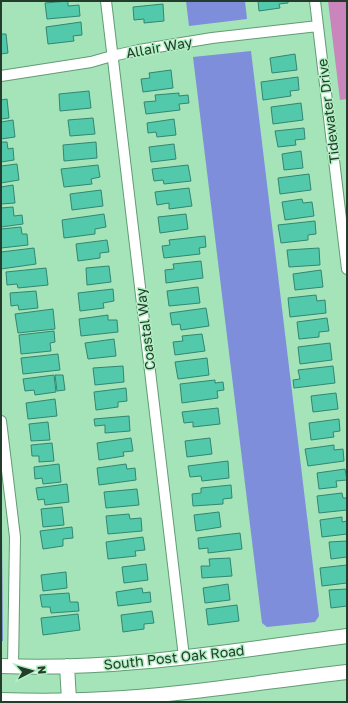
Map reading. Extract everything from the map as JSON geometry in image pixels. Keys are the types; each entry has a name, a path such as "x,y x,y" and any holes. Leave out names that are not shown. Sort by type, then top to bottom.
{"main road":[{"name":"South Post Oak Road","path":"7,666 102,665 184,657 347,636"},
{"path":"67,666 69,700"},
{"path":"1,700 45,701 106,699 172,693 347,672"}],"street":[{"name":"Coastal Way","path":"106,1 184,657"},
{"name":"Tidewater Drive","path":"315,1 347,269"},
{"name":"Allair Way","path":"1,76 91,62 112,56 212,38 318,26"},
{"path":"1,421 14,537 7,666"}],"shaded area":[{"path":"328,1 347,1 347,99 340,100"}],"water":[{"path":"186,1 245,1 247,19 189,26"},
{"path":"251,51 319,616 315,622 267,627 262,623 193,57"},
{"path":"1,519 2,531 3,641 1,641"}],"building":[{"path":"68,1 68,6 79,5 80,16 47,19 45,3"},
{"path":"258,1 288,1 288,3 279,4 280,8 259,11"},
{"path":"163,4 164,21 144,23 144,19 134,20 133,7"},
{"path":"81,22 82,35 73,36 74,41 48,44 46,27"},
{"path":"1,34 6,34 8,53 1,54"},
{"path":"295,54 297,70 272,73 270,58"},
{"path":"171,70 173,88 143,92 141,79 150,78 149,73"},
{"path":"298,77 299,90 290,91 291,96 263,100 261,82"},
{"path":"89,91 91,108 60,111 59,94"},
{"path":"179,93 179,96 188,95 189,103 179,104 180,110 146,114 144,102 156,101 155,95"},
{"path":"7,99 9,118 1,119 1,100"},
{"path":"301,103 303,120 273,124 271,107"},
{"path":"93,118 95,134 70,136 68,120"},
{"path":"174,119 176,135 157,137 156,132 148,133 147,123"},
{"path":"13,120 15,137 1,139 1,122"},
{"path":"304,128 305,139 295,140 296,145 278,147 275,131"},
{"path":"1,142 7,142 8,149 13,148 14,160 1,162"},
{"path":"96,142 97,158 64,161 63,145"},
{"path":"174,144 176,159 151,162 149,147"},
{"path":"301,151 303,168 284,170 282,154"},
{"path":"17,164 19,180 1,183 1,166"},
{"path":"98,165 100,177 91,179 92,184 64,187 61,169"},
{"path":"188,165 191,181 164,184 163,180 154,181 152,169"},
{"path":"309,174 311,190 280,194 278,178"},
{"path":"13,185 15,203 1,204 1,187"},
{"path":"189,188 192,206 169,209 169,203 157,205 155,192"},
{"path":"101,190 103,206 72,210 70,194"},
{"path":"302,199 303,203 312,202 314,216 285,220 282,202"},
{"path":"13,207 14,216 22,215 23,224 1,227 1,208"},
{"path":"104,214 106,227 95,229 95,234 64,238 62,220"},
{"path":"186,214 188,229 160,233 158,217"},
{"path":"315,221 316,234 308,235 308,240 281,243 278,225"},
{"path":"21,227 22,234 27,234 28,245 1,248 1,229"},
{"path":"205,236 206,247 199,248 200,254 164,258 162,246 170,245 169,240"},
{"path":"107,240 109,252 100,253 100,258 78,261 76,244"},
{"path":"34,248 36,264 1,269 1,252"},
{"path":"319,248 320,265 289,267 287,250"},
{"path":"201,261 203,278 166,283 165,270 174,269 173,264"},
{"path":"109,266 111,282 87,285 86,268"},
{"path":"46,268 48,285 18,288 17,284 7,285 6,272"},
{"path":"321,270 323,287 295,290 293,274"},
{"path":"198,287 200,303 169,306 167,291"},
{"path":"113,289 114,301 103,303 104,308 80,311 78,293"},
{"path":"36,291 38,308 19,310 18,305 11,306 10,293"},
{"path":"316,295 317,301 325,300 326,313 290,317 288,298"},
{"path":"206,308 209,326 181,330 180,324 172,325 170,313"},
{"path":"53,309 55,329 18,333 15,314"},
{"path":"108,315 108,320 117,320 118,332 81,336 79,319"},
{"path":"327,318 329,331 319,332 319,337 299,339 297,322"},
{"path":"54,331 55,342 50,343 51,351 21,354 19,335"},
{"path":"202,334 205,351 175,355 173,342 183,341 182,336"},
{"path":"114,339 116,356 88,359 85,343"},
{"path":"330,343 332,360 300,364 298,347"},
{"path":"58,354 60,370 23,374 21,358"},
{"path":"207,358 209,375 178,379 175,362"},
{"path":"123,366 124,382 95,385 93,368"},
{"path":"333,366 335,383 294,388 293,380 300,379 298,370"},
{"path":"54,375 56,392 35,395 34,390 25,391 23,379"},
{"path":"55,375 63,375 65,390 57,391"},
{"path":"215,380 215,383 223,382 224,390 217,391 218,398 182,403 180,384"},
{"path":"126,388 127,401 118,402 118,407 96,410 94,392"},
{"path":"336,393 338,409 313,412 311,396"},
{"path":"55,399 57,416 28,419 26,403"},
{"path":"218,408 220,424 193,427 193,422 184,423 182,412"},
{"path":"129,416 130,431 105,433 105,425 95,426 94,419"},
{"path":"339,419 340,431 333,432 334,437 311,440 309,423"},
{"path":"48,422 50,440 31,441 29,424"},
{"path":"131,438 133,451 123,452 124,456 99,460 97,443"},
{"path":"210,438 212,454 187,457 185,441"},
{"path":"52,443 54,461 39,462 39,456 32,456 31,445"},
{"path":"334,445 334,450 343,449 344,461 308,466 305,449"},
{"path":"228,461 229,478 202,481 201,476 190,477 188,466"},
{"path":"59,464 61,482 43,484 42,478 35,479 34,467"},
{"path":"126,464 127,469 135,468 136,480 99,485 97,468"},
{"path":"345,469 347,480 336,481 337,487 319,489 317,473"},
{"path":"67,484 69,502 45,505 44,499 38,500 36,488"},
{"path":"231,485 232,498 223,499 223,504 193,506 192,494 201,493 201,488"},
{"path":"137,489 139,505 106,508 104,492"},
{"path":"342,493 343,498 347,498 347,510 319,513 317,496"},
{"path":"62,507 64,525 43,527 41,509"},
{"path":"219,512 221,527 196,531 194,515"},
{"path":"129,514 130,519 141,518 142,531 108,534 106,516"},
{"path":"342,517 342,522 347,521 347,534 322,537 320,520"},
{"path":"72,527 73,538 63,539 63,546 43,549 40,531"},
{"path":"240,533 242,549 208,553 208,548 199,549 198,538"},
{"path":"143,537 145,550 135,551 136,556 108,559 106,542"},
{"path":"347,541 347,557 331,559 329,542"},
{"path":"230,558 232,576 202,578 201,566 210,566 209,559"},
{"path":"146,564 148,580 124,583 122,567"},
{"path":"347,565 347,583 322,586 320,568"},
{"path":"66,572 67,588 43,591 41,575"},
{"path":"228,584 230,600 205,603 203,588"},
{"path":"142,588 143,593 150,592 151,602 118,606 116,592"},
{"path":"347,589 347,606 331,608 329,590"},
{"path":"69,593 70,602 78,602 79,611 51,613 50,607 42,607 40,595"},
{"path":"237,605 239,621 208,625 206,609"},
{"path":"152,611 154,623 144,624 144,629 123,632 121,615"},
{"path":"78,614 80,630 43,635 41,618"}]}
